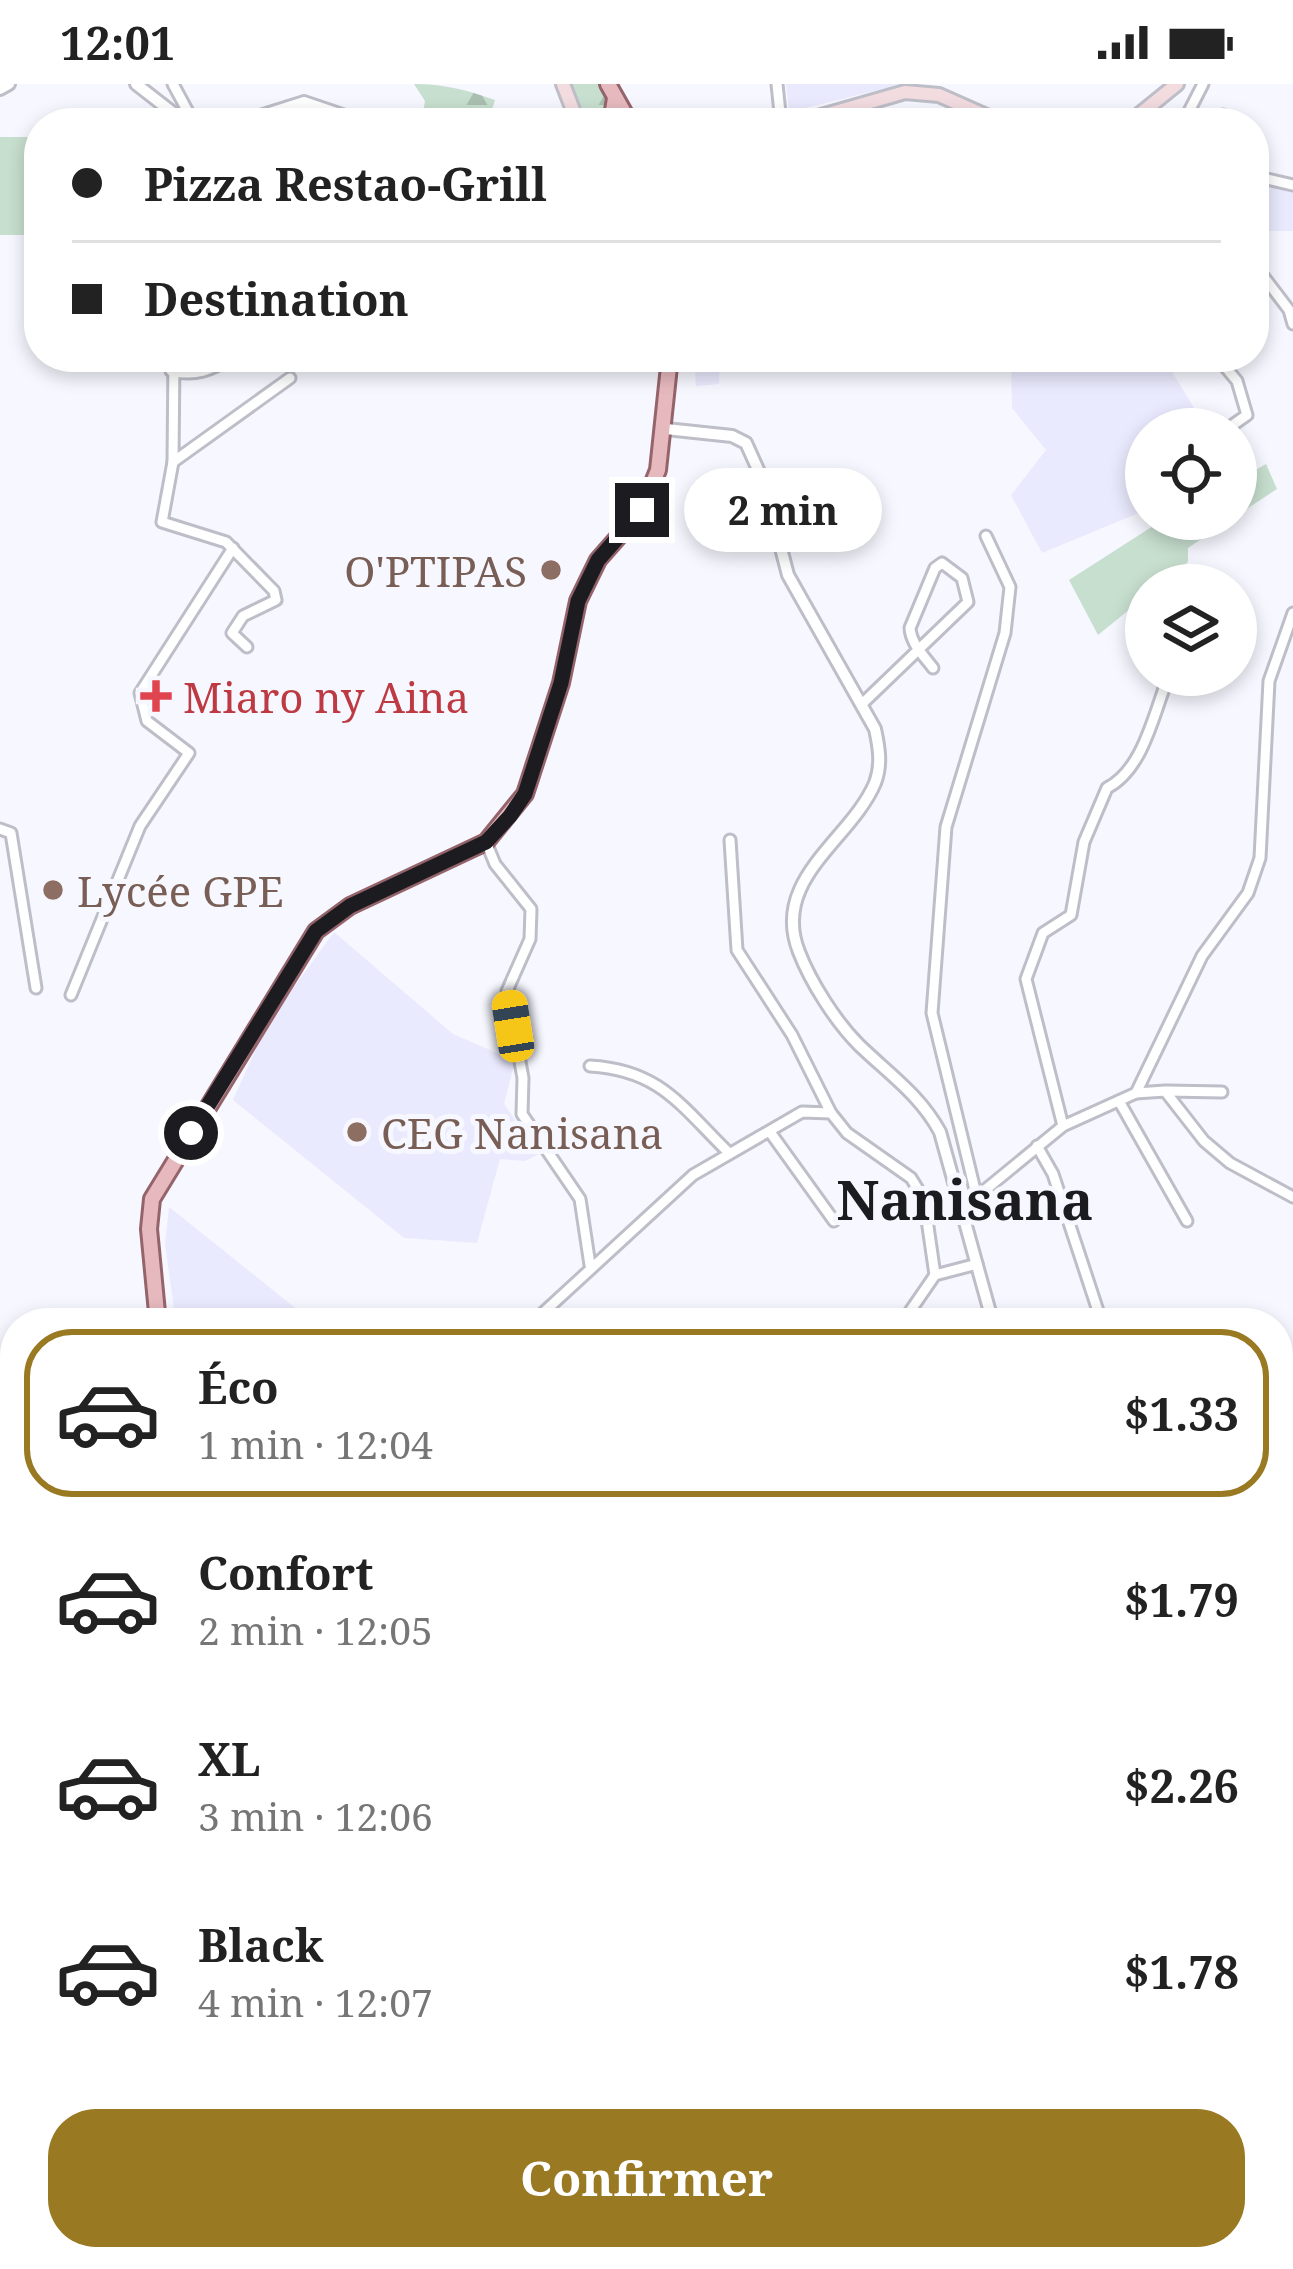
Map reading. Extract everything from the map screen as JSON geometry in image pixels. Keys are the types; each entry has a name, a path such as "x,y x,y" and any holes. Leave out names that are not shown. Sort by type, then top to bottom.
{"main road":[{"path":"1147,108 1177,84"},
{"path":"849,108 905,92 935,90 972,108"},
{"path":"157,1308 149,1229 152,1198 316,931 350,906 486,842 525,794 561,683 578,601 598,560 642,510 658,470 669,372"}],"street":[{"path":"0,88 9,84"},
{"path":"136,84 169,108"},
{"path":"285,108 304,102 322,108"},
{"path":"302,108 304,102"},
{"path":"1269,284 1289,310 1293,324"},
{"path":"171,372 173,462 162,522 211,535 233,548 276,599 243,616 232,633 247,647"},
{"path":"1230,372 1238,380 1245,408"},
{"path":"173,462 290,378"},
{"path":"666,429 733,436 746,443 764,483 788,575 863,703 879,750 874,786 802,883 793,930 809,974 855,1041 925,1103 940,1132 989,1308"},
{"path":"976,1194 932,1013 946,826 1005,633 1010,587 986,536"},
{"path":"71,995 140,826 190,754 147,721 140,693 233,548"},
{"path":"863,703 917,648 968,602 962,578 942,563 935,568 910,628 917,648 933,668"},
{"path":"1136,1094 1202,956 1248,893 1260,858 1269,681 1293,613"},
{"path":"1064,1126 1026,979 1043,933 1071,915 1084,842 1107,788 1125,779 1161,696"},
{"path":"0,829 11,833 36,988"},
{"path":"730,840 737,950 792,1035 831,1113 848,1132 911,1178 923,1199 935,1275"},
{"path":"486,842 495,864 531,909 530,939 507,992 523,1078 522,1114 580,1199 590,1265"},
{"path":"590,1066 637,1071 661,1083 728,1152"},
{"path":"963,1208 1064,1126 1119,1101 1165,1091 1222,1092"},
{"path":"1165,1091 1204,1141 1230,1163 1293,1197"},
{"path":"1119,1101 1187,1221"},
{"path":"547,1308 660,1201 728,1152 802,1112 831,1113"},
{"path":"770,1132 834,1220"},
{"path":"1037,1146 1053,1174 1097,1308"},
{"path":"912,1308 935,1275 977,1264"}],"shaded area":[{"path":"786,84 903,84 805,108 789,108"},
{"path":"1269,185 1293,191 1293,231 1269,231"},
{"path":"695,372 719,372 719,384 696,386"},
{"path":"1011,372 1172,372 1194,408 1125,408 1125,519 1042,553 1011,495 1046,450 1012,408"},
{"name":"CEG Nanisana","path":"334,932 453,1034 515,1061 504,1104 539,1154 525,1161 500,1159 477,1243 404,1238 233,1100 267,1024"},
{"path":"169,1207 295,1308 174,1308 165,1244"}],"green space":[{"path":"414,84 455,88 495,100 493,108 424,108 425,101"},
{"path":"571,84 602,84 607,108 580,108"},
{"path":"0,137 24,137 24,235 0,235"},
{"path":"1266,464 1277,489 1257,502 1257,469"},
{"path":"1131,540 1200,540 1188,548 1186,564 1125,564 1125,613 1098,635 1069,580"}],"place":[{"name":"O'PTIPAS","path":"551,570"},
{"name":"Miaro ny Aina","path":"156,696"},
{"name":"Lycée GPE","path":"53,890"},
{"name":"CEG Nanisana","path":"357,1132"}],"district":[{"name":"Nanisana","path":"965,1199"}],"route":[{"path":"191,1133 316,931 350,906 486,842 510,816 525,794 561,683 578,601 598,560 642,510"}]}
